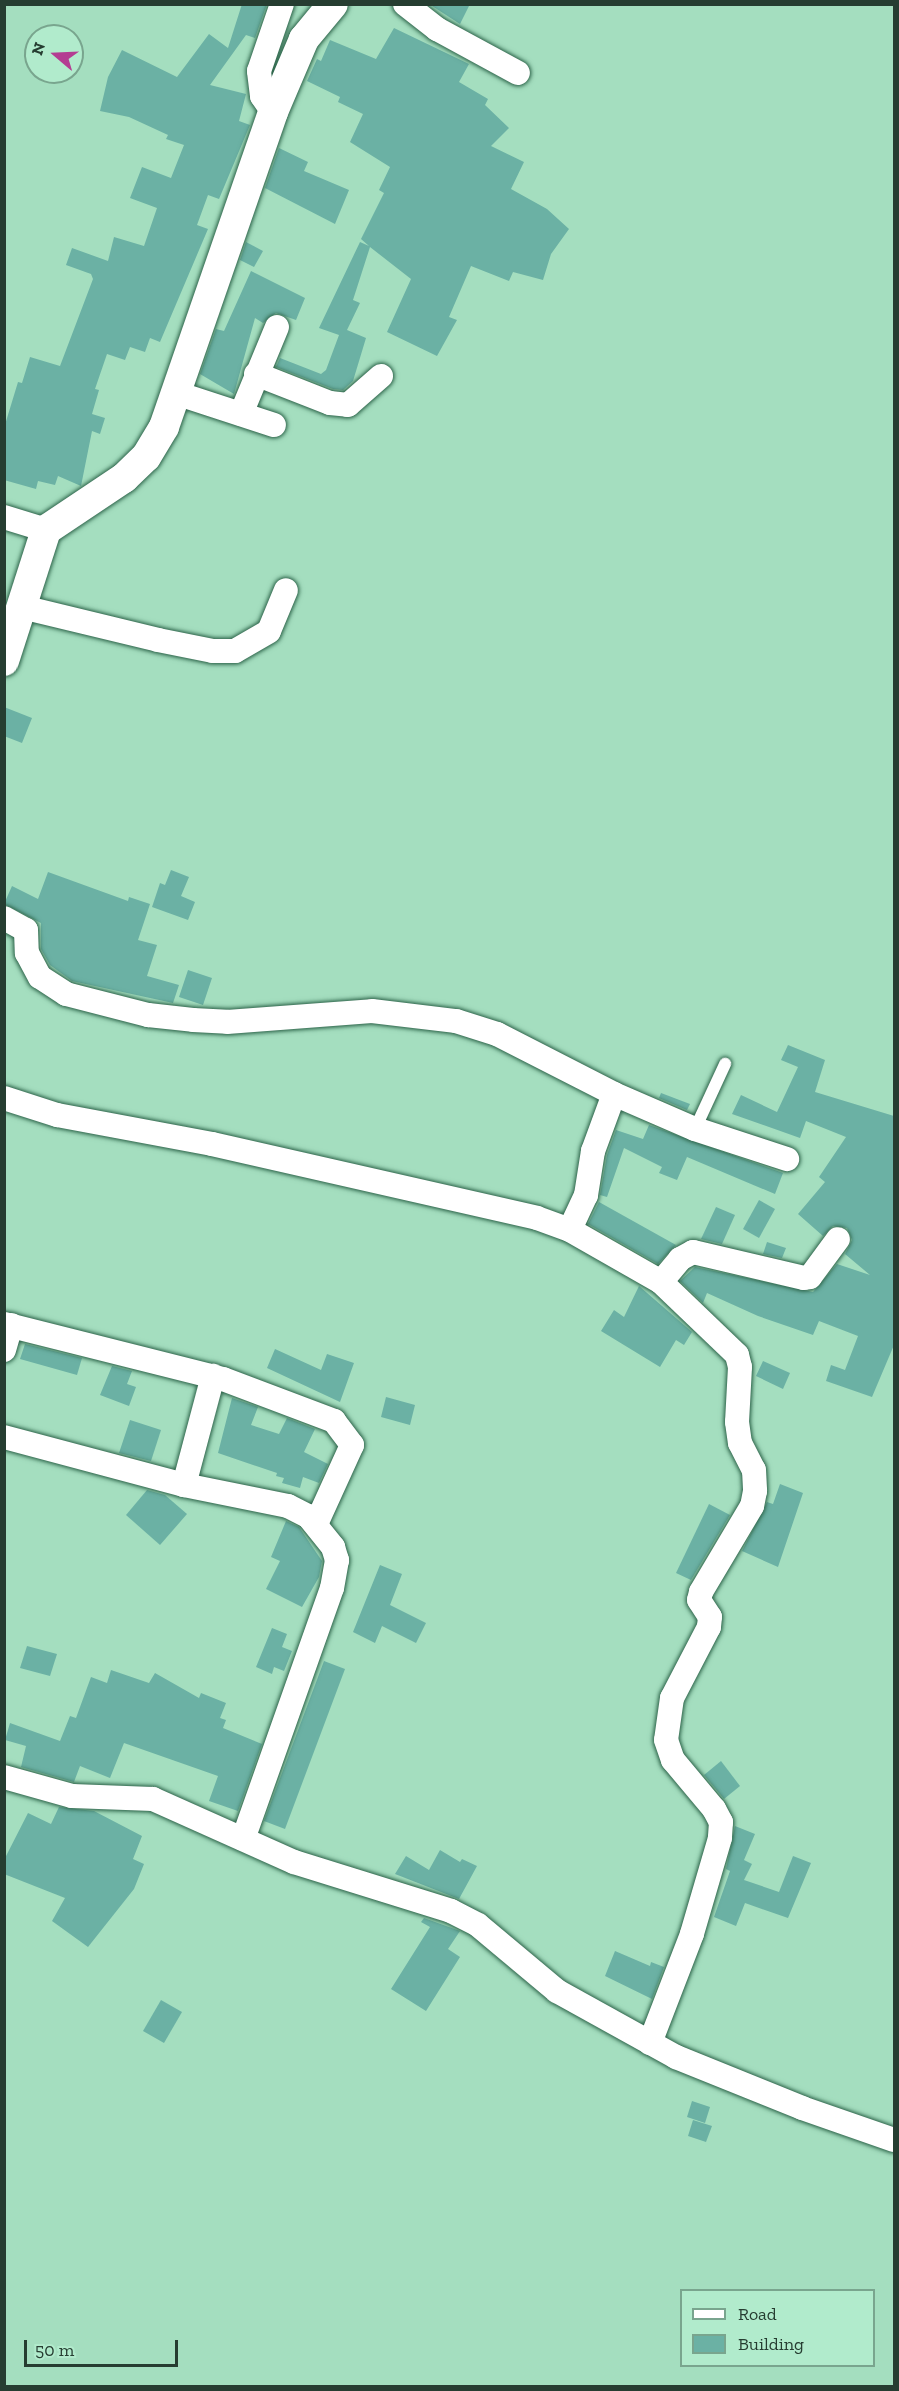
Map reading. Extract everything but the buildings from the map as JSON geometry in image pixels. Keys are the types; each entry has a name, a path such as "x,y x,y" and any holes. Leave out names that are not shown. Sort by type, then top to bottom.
{"street":[{"path":"273,112 262,96 259,71 282,4"},
{"path":"4,661 46,530 124,478 146,457 164,427 273,112 304,39 333,4"},
{"path":"405,4 437,29 518,73"},
{"path":"241,414 277,327"},
{"path":"256,374 330,403 348,405 381,376"},
{"path":"176,393 274,425"},
{"path":"4,517 46,530"},
{"path":"22,607 158,640 213,651 236,651 268,631 286,590"},
{"path":"4,918 26,930 27,953 40,977 66,994 148,1015 193,1020 227,1022 372,1011 456,1021 497,1034 614,1094 695,1129 788,1159"},
{"path":"570,1230 585,1195 594,1150 614,1094"},
{"path":"4,1098 57,1115 127,1127 469,1200 570,1230 661,1282 740,1360 737,1422 740,1443 756,1481 752,1506 701,1592 699,1600 710,1617 709,1627 672,1698 668,1747 673,1760 721,1822 717,1856 692,1935 650,2043"},
{"path":"661,1282 680,1259 693,1252 804,1278 810,1276 838,1239"},
{"path":"4,1350 8,1324 213,1376 334,1421 350,1438 352,1445 349,1460 316,1524"},
{"path":"184,1485 213,1376"},
{"path":"4,1437 184,1485 288,1506 316,1524 333,1547 336,1572 243,1839"},
{"path":"4,1777 72,1796 153,1799 294,1862 451,1911 495,1938 557,1991 650,2043 802,2108 894,2140"}],"lane":[{"path":"695,1129 725,1064"}]}
